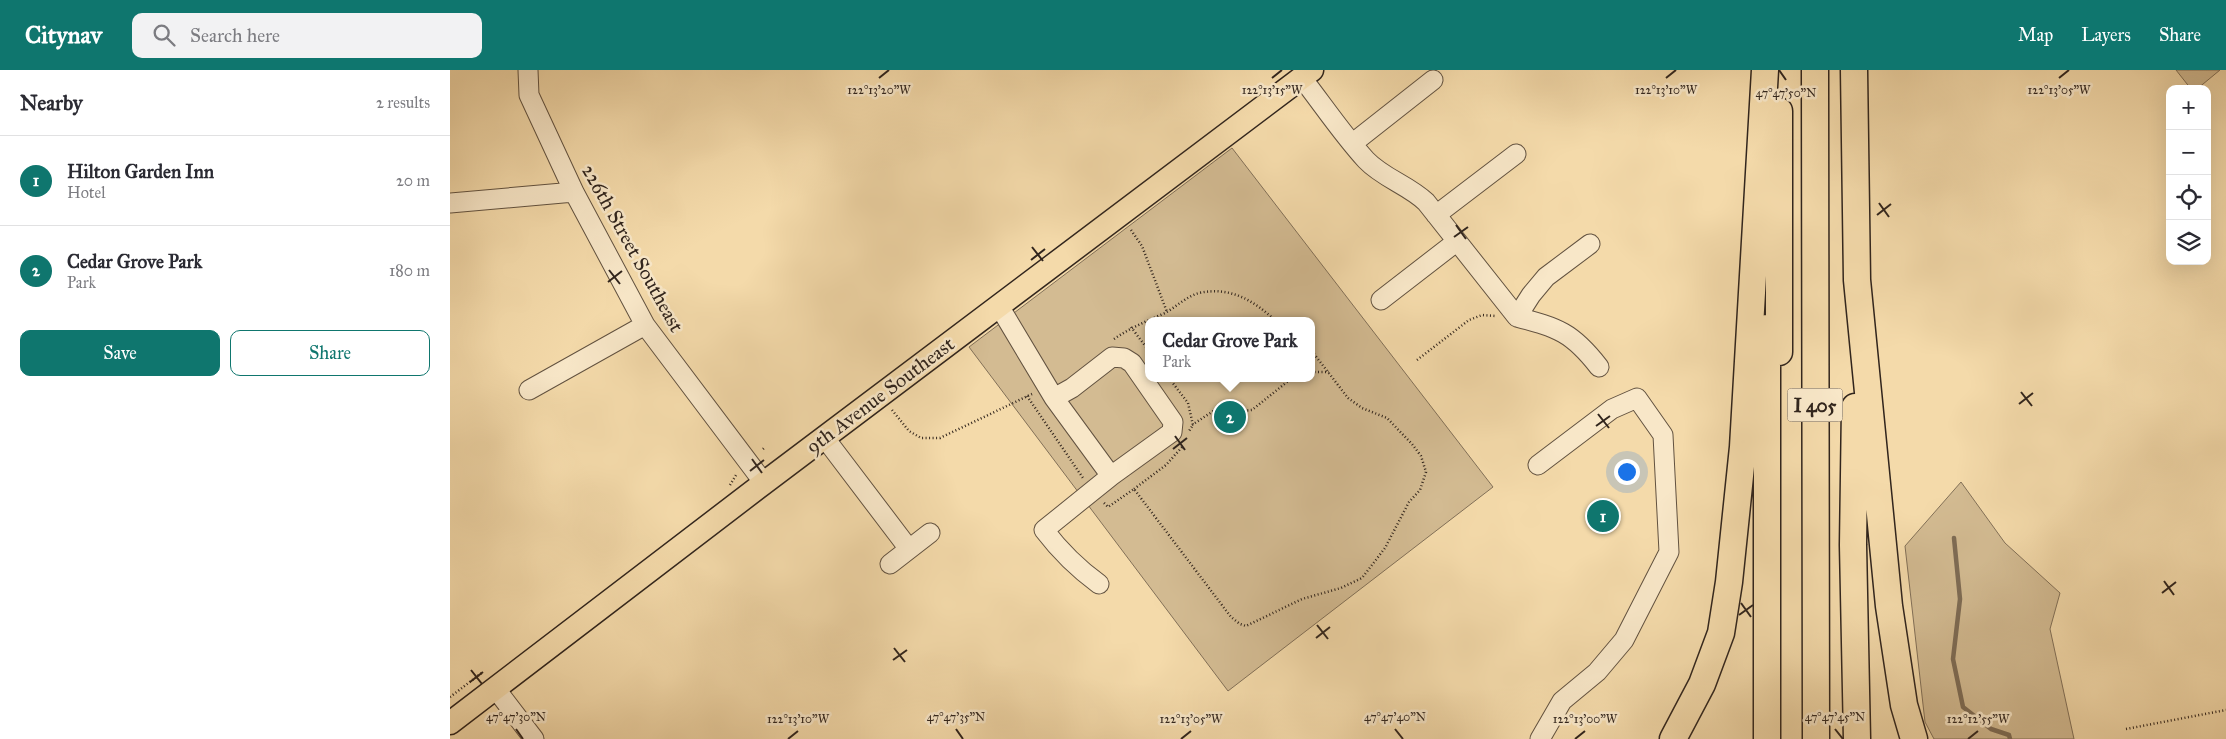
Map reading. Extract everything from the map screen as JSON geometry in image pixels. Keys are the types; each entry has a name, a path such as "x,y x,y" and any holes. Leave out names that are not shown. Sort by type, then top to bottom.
{"highway":[{"path":"1673,739 1702,684 1718,641 1729,582 1743,447 1766,70"},
{"name":"I 405","path":"1766,70 1767,739"},
{"name":"I 405","path":"1779,70 1780,739"},
{"name":"I 405","path":"1815,70 1816,739"},
{"name":"I 405","path":"1822,739 1825,70"},
{"path":"1854,70 1857,280 1853,545 1857,739"},
{"path":"1857,280 1890,606 1904,705 1914,739"}],"main road":[{"name":"9th Avenue Southeast","path":"450,723 492,678 764,483 1307,74"}],"street":[{"name":"226th Street Southeast","path":"528,70 529,95 574,192 645,325 764,483"},
{"path":"1307,74 1367,161 1386,175 1416,192 1518,317 1565,332 1586,350 1599,367"},
{"path":"1353,143 1433,80"},
{"path":"1436,215 1516,154"},
{"path":"450,203 574,192"},
{"path":"1380,300 1456,242"},
{"path":"1518,317 1531,295 1546,277 1590,244"},
{"path":"999,306 1054,398 1111,476"},
{"path":"529,390 645,325"},
{"path":"1054,398 1072,388 1112,357 1124,358 1132,363 1145,380"},
{"path":"1098,584 1074,564 1044,530 1111,476 1181,427 1147,382"},
{"path":"1538,464 1612,409 1636,398 1663,435 1669,552 1624,640 1597,672 1562,701 1540,739"},
{"path":"824,437 909,549"},
{"path":"890,564 930,533"},
{"path":"492,678 534,739"}],"path":[{"path":"1121,214 1142,246 1167,312"},
{"path":"1417,360 1474,318 1482,315 1518,317"},
{"path":"1131,327 1145,346"},
{"path":"1134,489 1231,617 1240,624 1246,626 1302,599 1340,588 1362,578 1385,548 1409,502 1420,490 1426,472 1421,456 1400,431 1387,418 1362,408 1348,398 1315,355"},
{"path":"1315,372 1328,372"},
{"path":"1172,382 1188,403 1193,425"},
{"path":"1181,427 1193,425 1224,404 1241,411 1252,410 1287,382"},
{"path":"1027,396 1092,491 1108,506 1166,464 1182,448 1185,440"},
{"path":"1181,427 1193,425"},
{"path":"723,491 735,479 737,472"},
{"path":"450,697 492,678"},
{"path":"2126,728 2226,710"}],"shaded area":[{"path":"2176,70 2220,70 2202,85 2188,85"},
{"path":"1232,148 1493,487 1228,691 969,347"},
{"path":"1961,482 2005,543 2060,593 2050,629 2074,739 1934,739 1925,722 1905,546"}],"waterway":[{"path":"1954,538 1960,599 1953,659 1963,707 1991,729 2009,735 2010,739"}],"place":[{"name":"Cedar Grove Park","path":"1230,417"},
{"name":"Hilton Garden Inn","path":"1603,516"}]}
